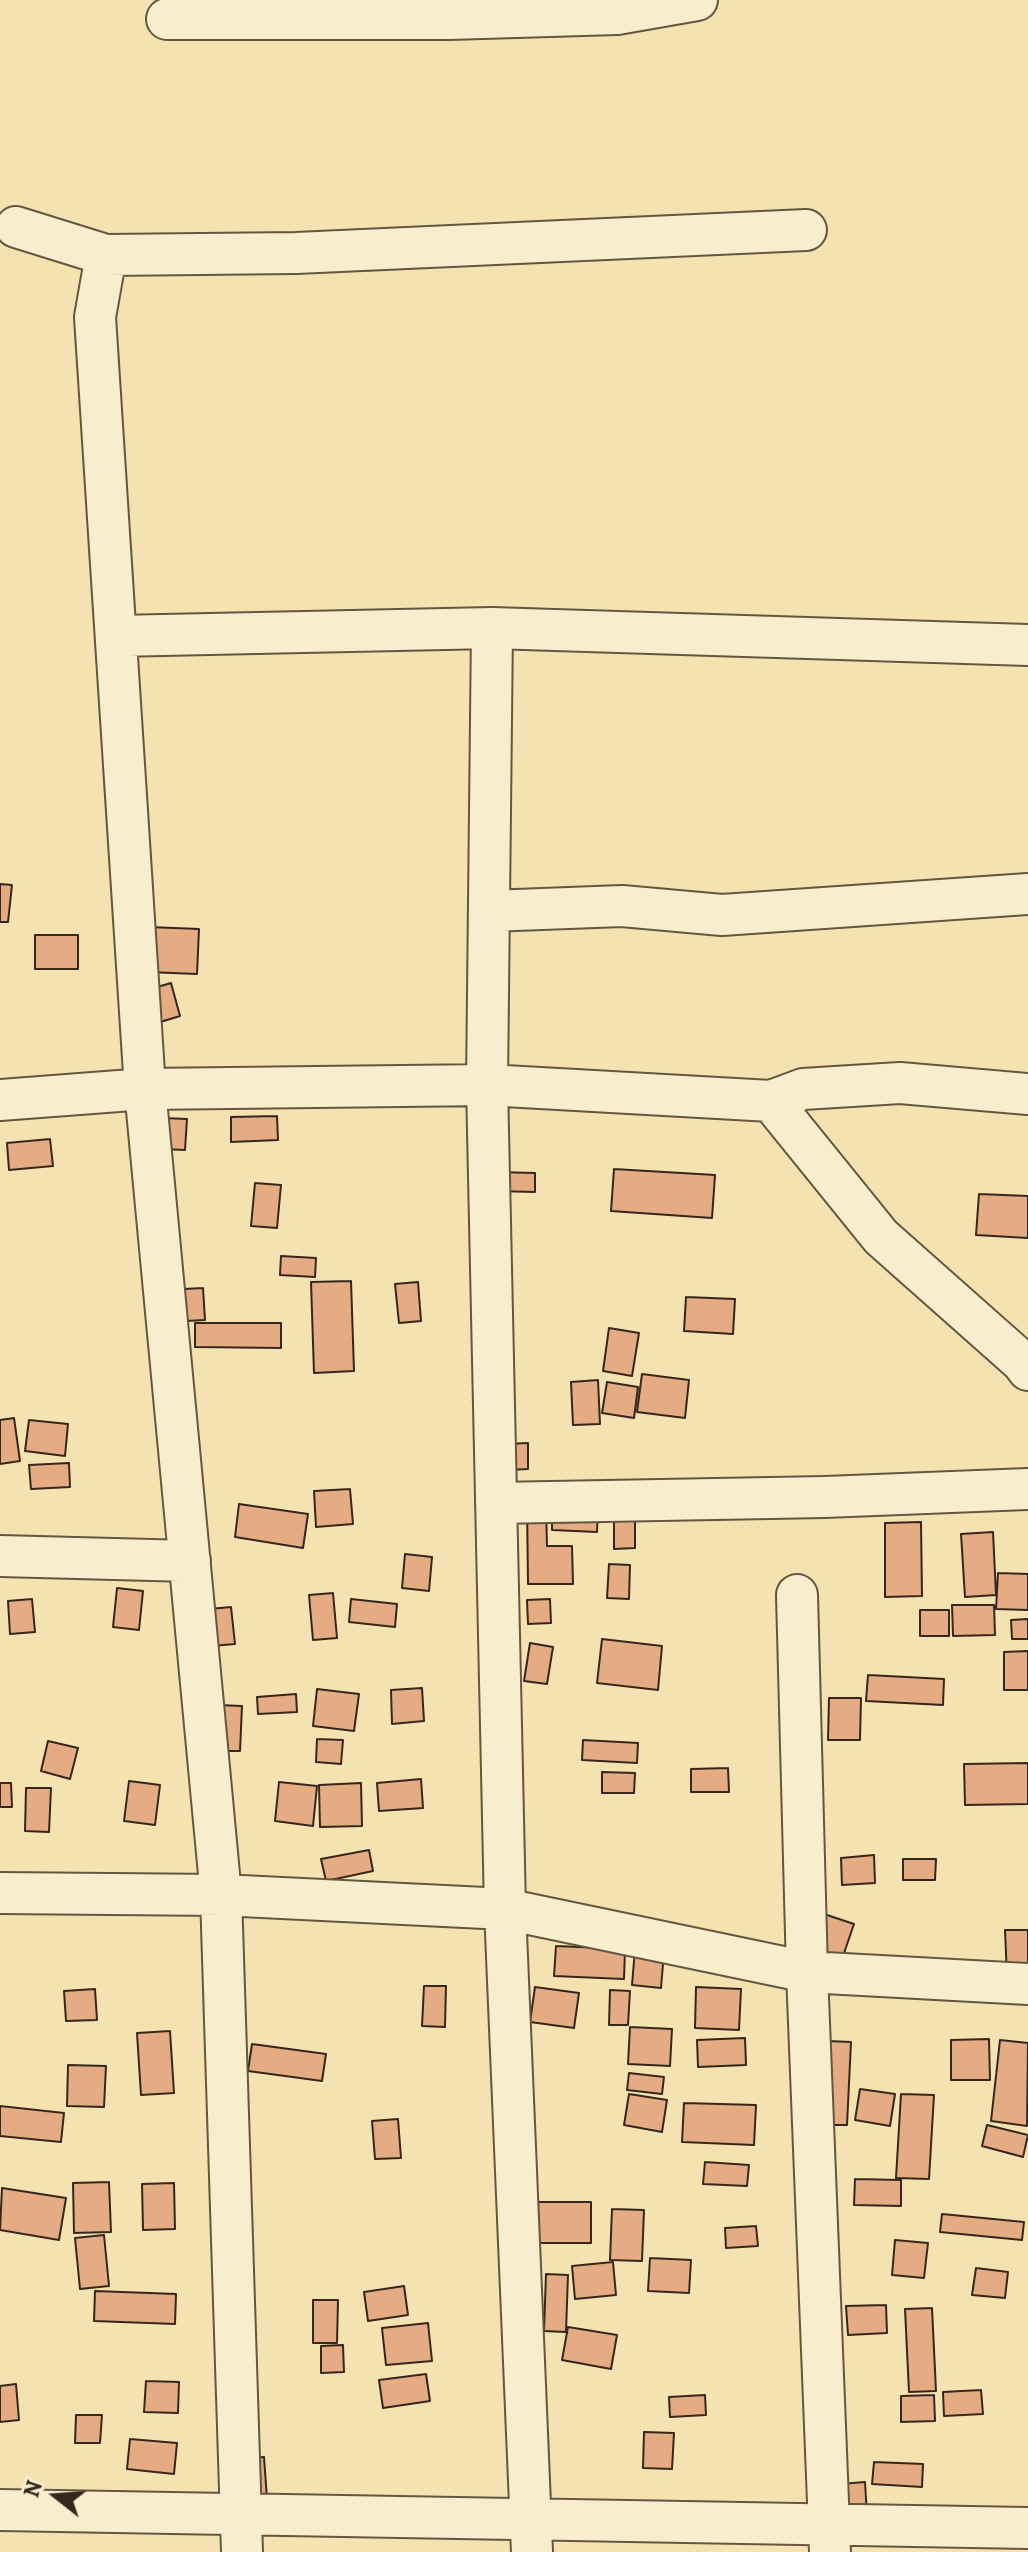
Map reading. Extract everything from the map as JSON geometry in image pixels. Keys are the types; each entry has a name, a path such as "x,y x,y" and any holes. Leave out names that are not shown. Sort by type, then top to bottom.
{"street":[{"path":"167,19 449,19 601,14 697,0"},
{"path":"16,227 106,255 296,253 806,230"},
{"path":"106,255 95,317 145,1089 221,1895 242,2533"},
{"path":"116,636 492,628 1028,645"},
{"path":"492,628 487,1085 505,1909 531,2536"},
{"path":"489,911 622,906 722,915 1028,894"},
{"path":"0,1100 145,1089 487,1085 771,1101 803,1089 900,1083 1028,1094"},
{"path":"771,1101 881,1237 1028,1370"},
{"path":"496,1503 825,1497 1028,1489"},
{"path":"0,1556 190,1561"},
{"path":"797,1595 807,1972 829,2538"},
{"path":"0,1893 221,1895 505,1909 807,1972 1028,1984"},
{"path":"0,2510 242,2533 829,2538 1028,2528"}],"building":[{"path":"0,884 12,885 8,922 0,922"},
{"path":"149,927 199,929 197,974 147,972"},
{"path":"35,935 78,935 78,969 35,969"},
{"path":"171,983 180,1016 157,1023 147,990"},
{"path":"277,1116 278,1140 231,1142 231,1117"},
{"path":"163,1118 187,1119 185,1150 161,1149"},
{"path":"50,1139 53,1166 9,1170 7,1143"},
{"path":"614,1169 715,1175 712,1218 611,1211"},
{"path":"496,1172 535,1173 535,1192 495,1191"},
{"path":"255,1183 281,1185 277,1228 251,1226"},
{"path":"979,1194 1028,1196 1028,1238 976,1235"},
{"path":"281,1256 316,1258 315,1277 280,1275"},
{"path":"351,1281 354,1371 314,1373 311,1282"},
{"path":"418,1282 421,1321 399,1323 395,1284"},
{"path":"203,1288 205,1320 186,1321 184,1289"},
{"path":"686,1297 735,1299 733,1334 684,1331"},
{"path":"195,1323 281,1323 281,1348 195,1347"},
{"path":"609,1328 639,1333 632,1376 603,1371"},
{"path":"642,1374 689,1380 685,1418 637,1412"},
{"path":"598,1380 600,1424 573,1425 571,1382"},
{"path":"607,1382 638,1387 634,1418 602,1413"},
{"path":"14,1418 20,1461 0,1464 0,1420"},
{"path":"29,1420 68,1424 65,1456 25,1451"},
{"path":"528,1443 528,1469 509,1470 508,1444"},
{"path":"69,1463 70,1487 31,1489 29,1465"},
{"path":"350,1489 353,1524 316,1527 314,1491"},
{"path":"239,1504 308,1514 303,1548 235,1537"},
{"path":"527,1506 546,1506 547,1546 572,1546 573,1584 528,1584"},
{"path":"552,1506 598,1507 597,1532 552,1530"},
{"path":"614,1511 635,1511 635,1548 614,1549"},
{"path":"921,1522 922,1596 885,1597 885,1523"},
{"path":"993,1532 996,1595 965,1597 961,1534"},
{"path":"405,1554 432,1557 429,1591 402,1588"},
{"path":"609,1564 630,1565 629,1599 607,1598"},
{"path":"998,1573 1028,1574 1028,1610 996,1609"},
{"path":"117,1588 143,1591 139,1630 113,1627"},
{"path":"333,1593 337,1638 313,1640 309,1595"},
{"path":"32,1599 35,1632 10,1634 8,1601"},
{"path":"351,1599 397,1604 395,1627 349,1622"},
{"path":"550,1599 551,1623 528,1624 527,1600"},
{"path":"952,1605 994,1605 995,1635 953,1636"},
{"path":"231,1607 235,1644 212,1646 209,1609"},
{"path":"920,1610 949,1610 949,1636 920,1636"},
{"path":"1028,1619 1028,1639 1012,1639 1011,1620"},
{"path":"602,1639 662,1646 658,1690 597,1683"},
{"path":"530,1643 553,1647 547,1684 524,1681"},
{"path":"1028,1651 1028,1690 1004,1690 1004,1652"},
{"path":"868,1675 944,1679 943,1705 866,1701"},
{"path":"422,1688 424,1721 392,1724 391,1690"},
{"path":"317,1689 359,1694 354,1731 313,1726"},
{"path":"296,1694 297,1712 258,1714 257,1697"},
{"path":"829,1698 861,1698 860,1740 828,1740"},
{"path":"218,1705 242,1706 240,1751 216,1751"},
{"path":"317,1739 343,1740 341,1764 316,1762"},
{"path":"583,1740 638,1743 637,1763 582,1760"},
{"path":"48,1741 78,1748 70,1779 41,1771"},
{"path":"1028,1763 1028,1804 965,1805 964,1764"},
{"path":"728,1768 729,1792 691,1792 691,1769"},
{"path":"602,1772 635,1773 634,1793 602,1793"},
{"path":"421,1779 423,1808 379,1811 377,1783"},
{"path":"129,1781 160,1785 155,1825 124,1821"},
{"path":"279,1782 317,1786 313,1826 275,1821"},
{"path":"0,1783 11,1783 12,1807 0,1807"},
{"path":"361,1783 362,1826 320,1827 319,1785"},
{"path":"26,1788 51,1788 49,1832 25,1831"},
{"path":"369,1850 373,1871 326,1881 321,1859"},
{"path":"874,1855 875,1883 842,1885 841,1858"},
{"path":"903,1859 936,1859 935,1880 903,1880"},
{"path":"824,1914 854,1924 842,1959 811,1949"},
{"path":"1005,1930 1028,1930 1028,1976 1007,1977"},
{"path":"556,1946 625,1949 624,1979 554,1976"},
{"path":"635,1949 664,1952 661,1988 632,1985"},
{"path":"424,1986 446,1986 445,2027 422,2026"},
{"path":"535,1987 579,1993 574,2028 530,2022"},
{"path":"696,1987 741,1989 739,2030 695,2028"},
{"path":"95,1989 97,2020 66,2021 64,1991"},
{"path":"610,1990 630,1991 628,2025 609,2025"},
{"path":"630,2027 672,2029 670,2066 628,2064"},
{"path":"170,2031 174,2093 141,2095 137,2033"},
{"path":"745,2038 746,2065 698,2067 697,2040"},
{"path":"989,2039 990,2080 951,2080 951,2040"},
{"path":"1000,2040 1028,2043 1027,2126 991,2121"},
{"path":"828,2041 851,2042 847,2125 824,2125"},
{"path":"252,2044 326,2054 322,2081 248,2071"},
{"path":"68,2065 106,2066 104,2107 67,2106"},
{"path":"629,2073 664,2077 662,2094 627,2090"},
{"path":"860,2089 895,2094 890,2126 855,2120"},
{"path":"629,2094 667,2100 662,2132 624,2125"},
{"path":"901,2094 934,2095 929,2179 896,2178"},
{"path":"684,2103 756,2105 754,2145 682,2142"},
{"path":"0,2106 64,2113 61,2142 0,2136"},
{"path":"398,2119 401,2158 375,2159 372,2121"},
{"path":"987,2125 1028,2135 1023,2157 982,2146"},
{"path":"705,2162 749,2165 747,2186 703,2184"},
{"path":"855,2179 901,2180 901,2206 854,2205"},
{"path":"109,2182 111,2232 74,2233 73,2183"},
{"path":"174,2183 175,2229 143,2230 142,2184"},
{"path":"2,2188 66,2198 59,2240 0,2230"},
{"path":"538,2202 591,2202 591,2243 538,2243"},
{"path":"612,2209 644,2210 642,2261 610,2260"},
{"path":"942,2214 1024,2222 1022,2240 940,2232"},
{"path":"756,2226 758,2246 726,2248 725,2228"},
{"path":"104,2235 109,2286 80,2289 75,2238"},
{"path":"895,2240 928,2243 924,2278 892,2275"},
{"path":"650,2258 691,2260 689,2293 648,2291"},
{"path":"613,2262 616,2295 575,2299 572,2266"},
{"path":"976,2268 1008,2272 1005,2298 972,2295"},
{"path":"546,2274 568,2275 566,2332 544,2331"},
{"path":"404,2286 408,2315 368,2321 364,2292"},
{"path":"95,2291 176,2294 175,2324 94,2321"},
{"path":"313,2300 338,2300 337,2343 313,2343"},
{"path":"886,2305 887,2333 848,2335 846,2306"},
{"path":"932,2308 936,2391 909,2392 905,2309"},
{"path":"428,2323 432,2361 386,2365 382,2328"},
{"path":"568,2327 617,2335 611,2369 562,2360"},
{"path":"343,2345 344,2372 321,2373 321,2346"},
{"path":"426,2374 430,2401 383,2408 379,2380"},
{"path":"146,2381 179,2382 178,2413 144,2412"},
{"path":"16,2384 19,2420 0,2422 0,2386"},
{"path":"981,2390 983,2414 944,2416 943,2392"},
{"path":"705,2395 706,2415 670,2417 669,2397"},
{"path":"934,2395 935,2421 901,2422 901,2396"},
{"path":"76,2415 102,2415 100,2443 75,2443"},
{"path":"644,2432 674,2433 672,2469 643,2468"},
{"path":"130,2439 177,2443 174,2474 127,2469"},
{"path":"264,2457 267,2499 242,2501 239,2459"},
{"path":"874,2462 923,2464 922,2487 872,2484"},
{"path":"865,2482 867,2515 829,2517 828,2485"}]}
